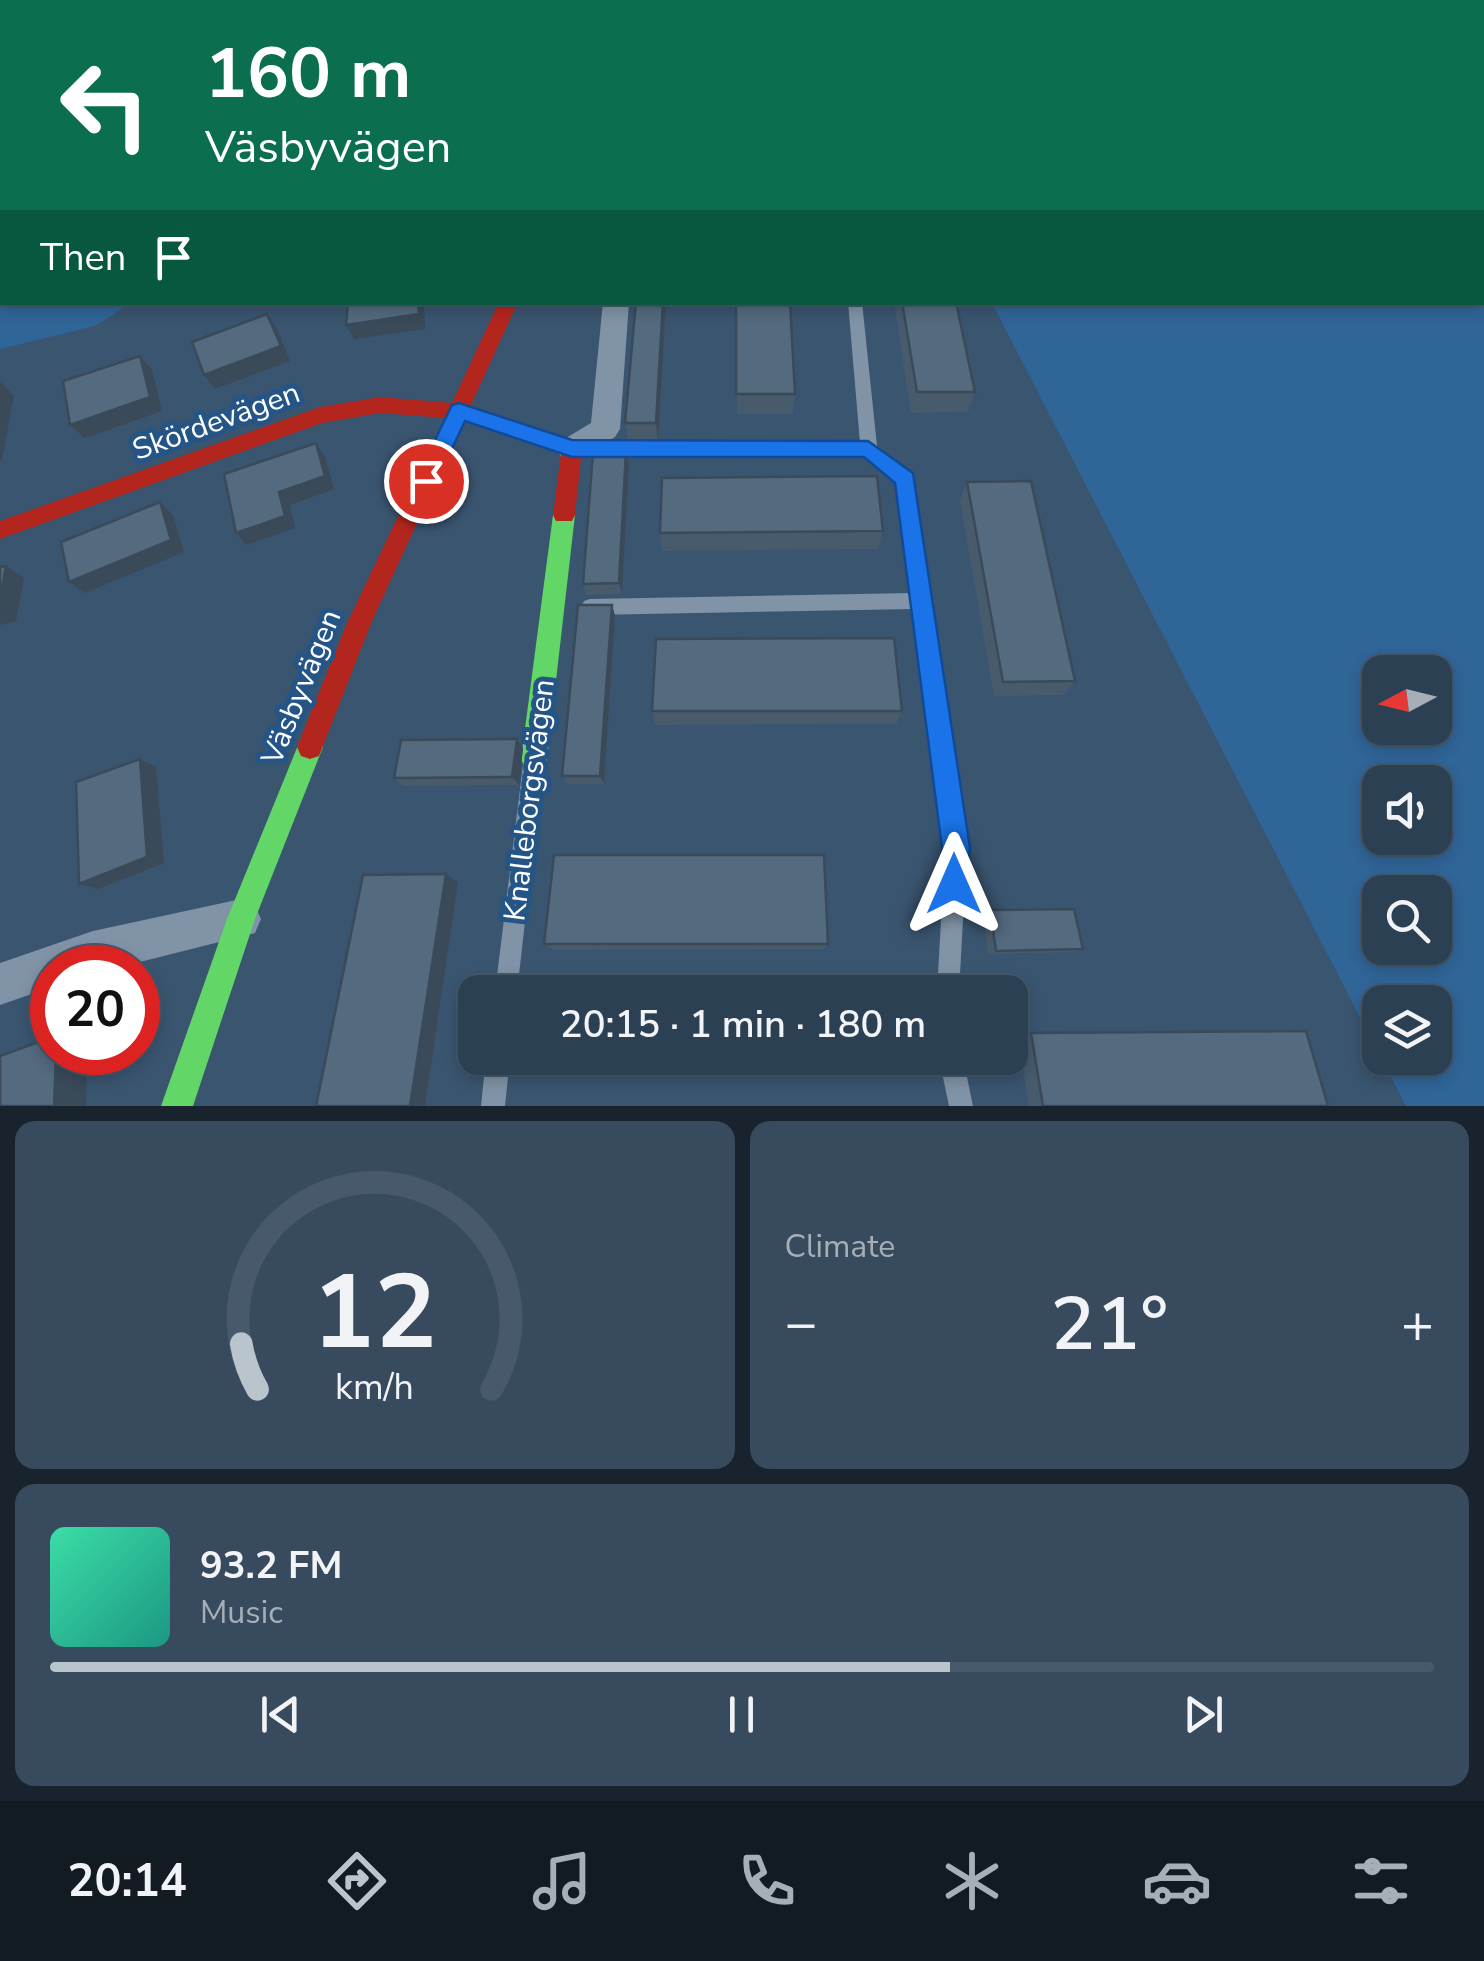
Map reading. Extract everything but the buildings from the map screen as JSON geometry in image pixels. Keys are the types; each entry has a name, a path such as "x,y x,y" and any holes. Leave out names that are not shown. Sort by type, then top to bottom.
{"street":[{"name":"Väsbyvägen","path":"177,1106 241,919 360,621 508,305"},
{"path":"459,411 572,449 604,429 616,305"},
{"name":"Skördevägen","path":"0,530 320,414 380,405 459,411"},
{"name":"Knalleborgsvägen","path":"534,759 572,449"},
{"path":"0,984 93,952 241,919"}],"lane":[{"path":"854,305 868,449"},
{"path":"572,449 868,449 906,479 956,848 949,975"},
{"path":"552,608 925,602"},
{"name":"Knalleborgsvägen","path":"508,975 534,759"},
{"path":"493,1106 496,1075"},
{"path":"954,1075 961,1106"}],"shaded area":[{"path":"0,305 128,305 95,326 0,349"},
{"path":"993,305 1484,305 1484,1106 1406,1106 1390,1075 1452,1075 1452,985 1362,985 1362,1021"}],"traffic: fast":[{"path":"534,759 564,515"},
{"path":"177,1106 241,919 310,747"}],"traffic: jam":[{"path":"310,747 360,621 508,305"},
{"path":"0,530 320,415 380,405 459,411 572,449 564,515"}],"route":[{"path":"426,481 459,411 572,449 868,449 906,479 956,848 954,884"}]}
